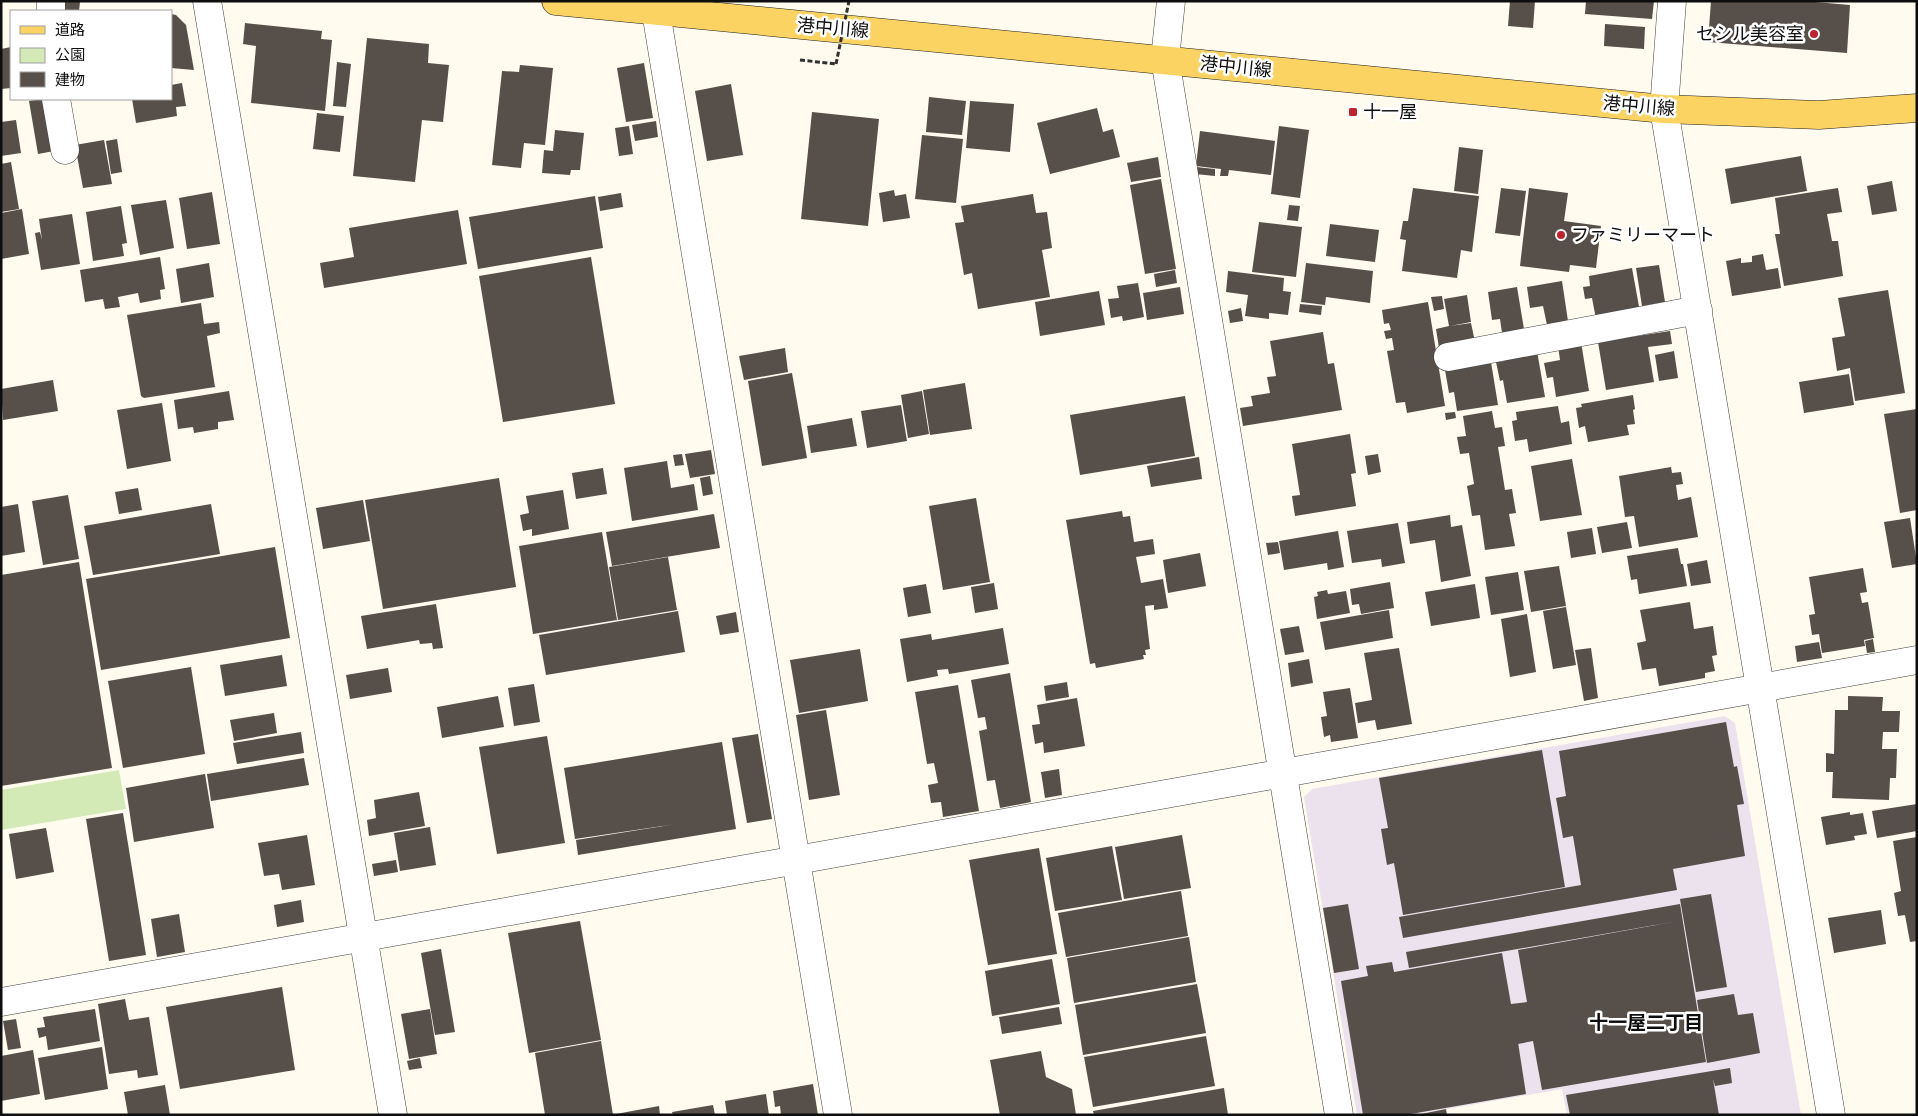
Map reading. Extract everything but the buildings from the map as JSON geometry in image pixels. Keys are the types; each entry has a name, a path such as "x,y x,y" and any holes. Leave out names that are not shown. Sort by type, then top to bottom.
{"main road":[{"name":"港中川線","path":"556,1 656,6 1165,60 1664,109 1819,115 1917,108"}],"street":[{"path":"207,1 393,1115"},
{"path":"1171,1 1165,60 1339,1115"},
{"path":"1672,1 1664,109 1831,1115"},
{"path":"656,6 838,1115"},
{"path":"56,100 66,150"},
{"path":"1448,357 1698,310"},
{"path":"1,1002 1917,660"}],"path":[{"path":"800,60 836,64 849,1"}],"shaded area":[{"path":"1725,716 1735,723 1801,1115 1567,1115 1562,1089 1413,1115 1357,1115 1304,797 1312,789"}],"green space":[{"path":"119,770 126,809 1,830 1,790"}],"place":[{"name":"セシル美容室","path":"1814,34"},
{"name":"十一屋","path":"1353,112"},
{"name":"ファミリーマート","path":"1561,235"}],"district":[{"name":"十一屋二丁目","path":"1646,1022"}]}
